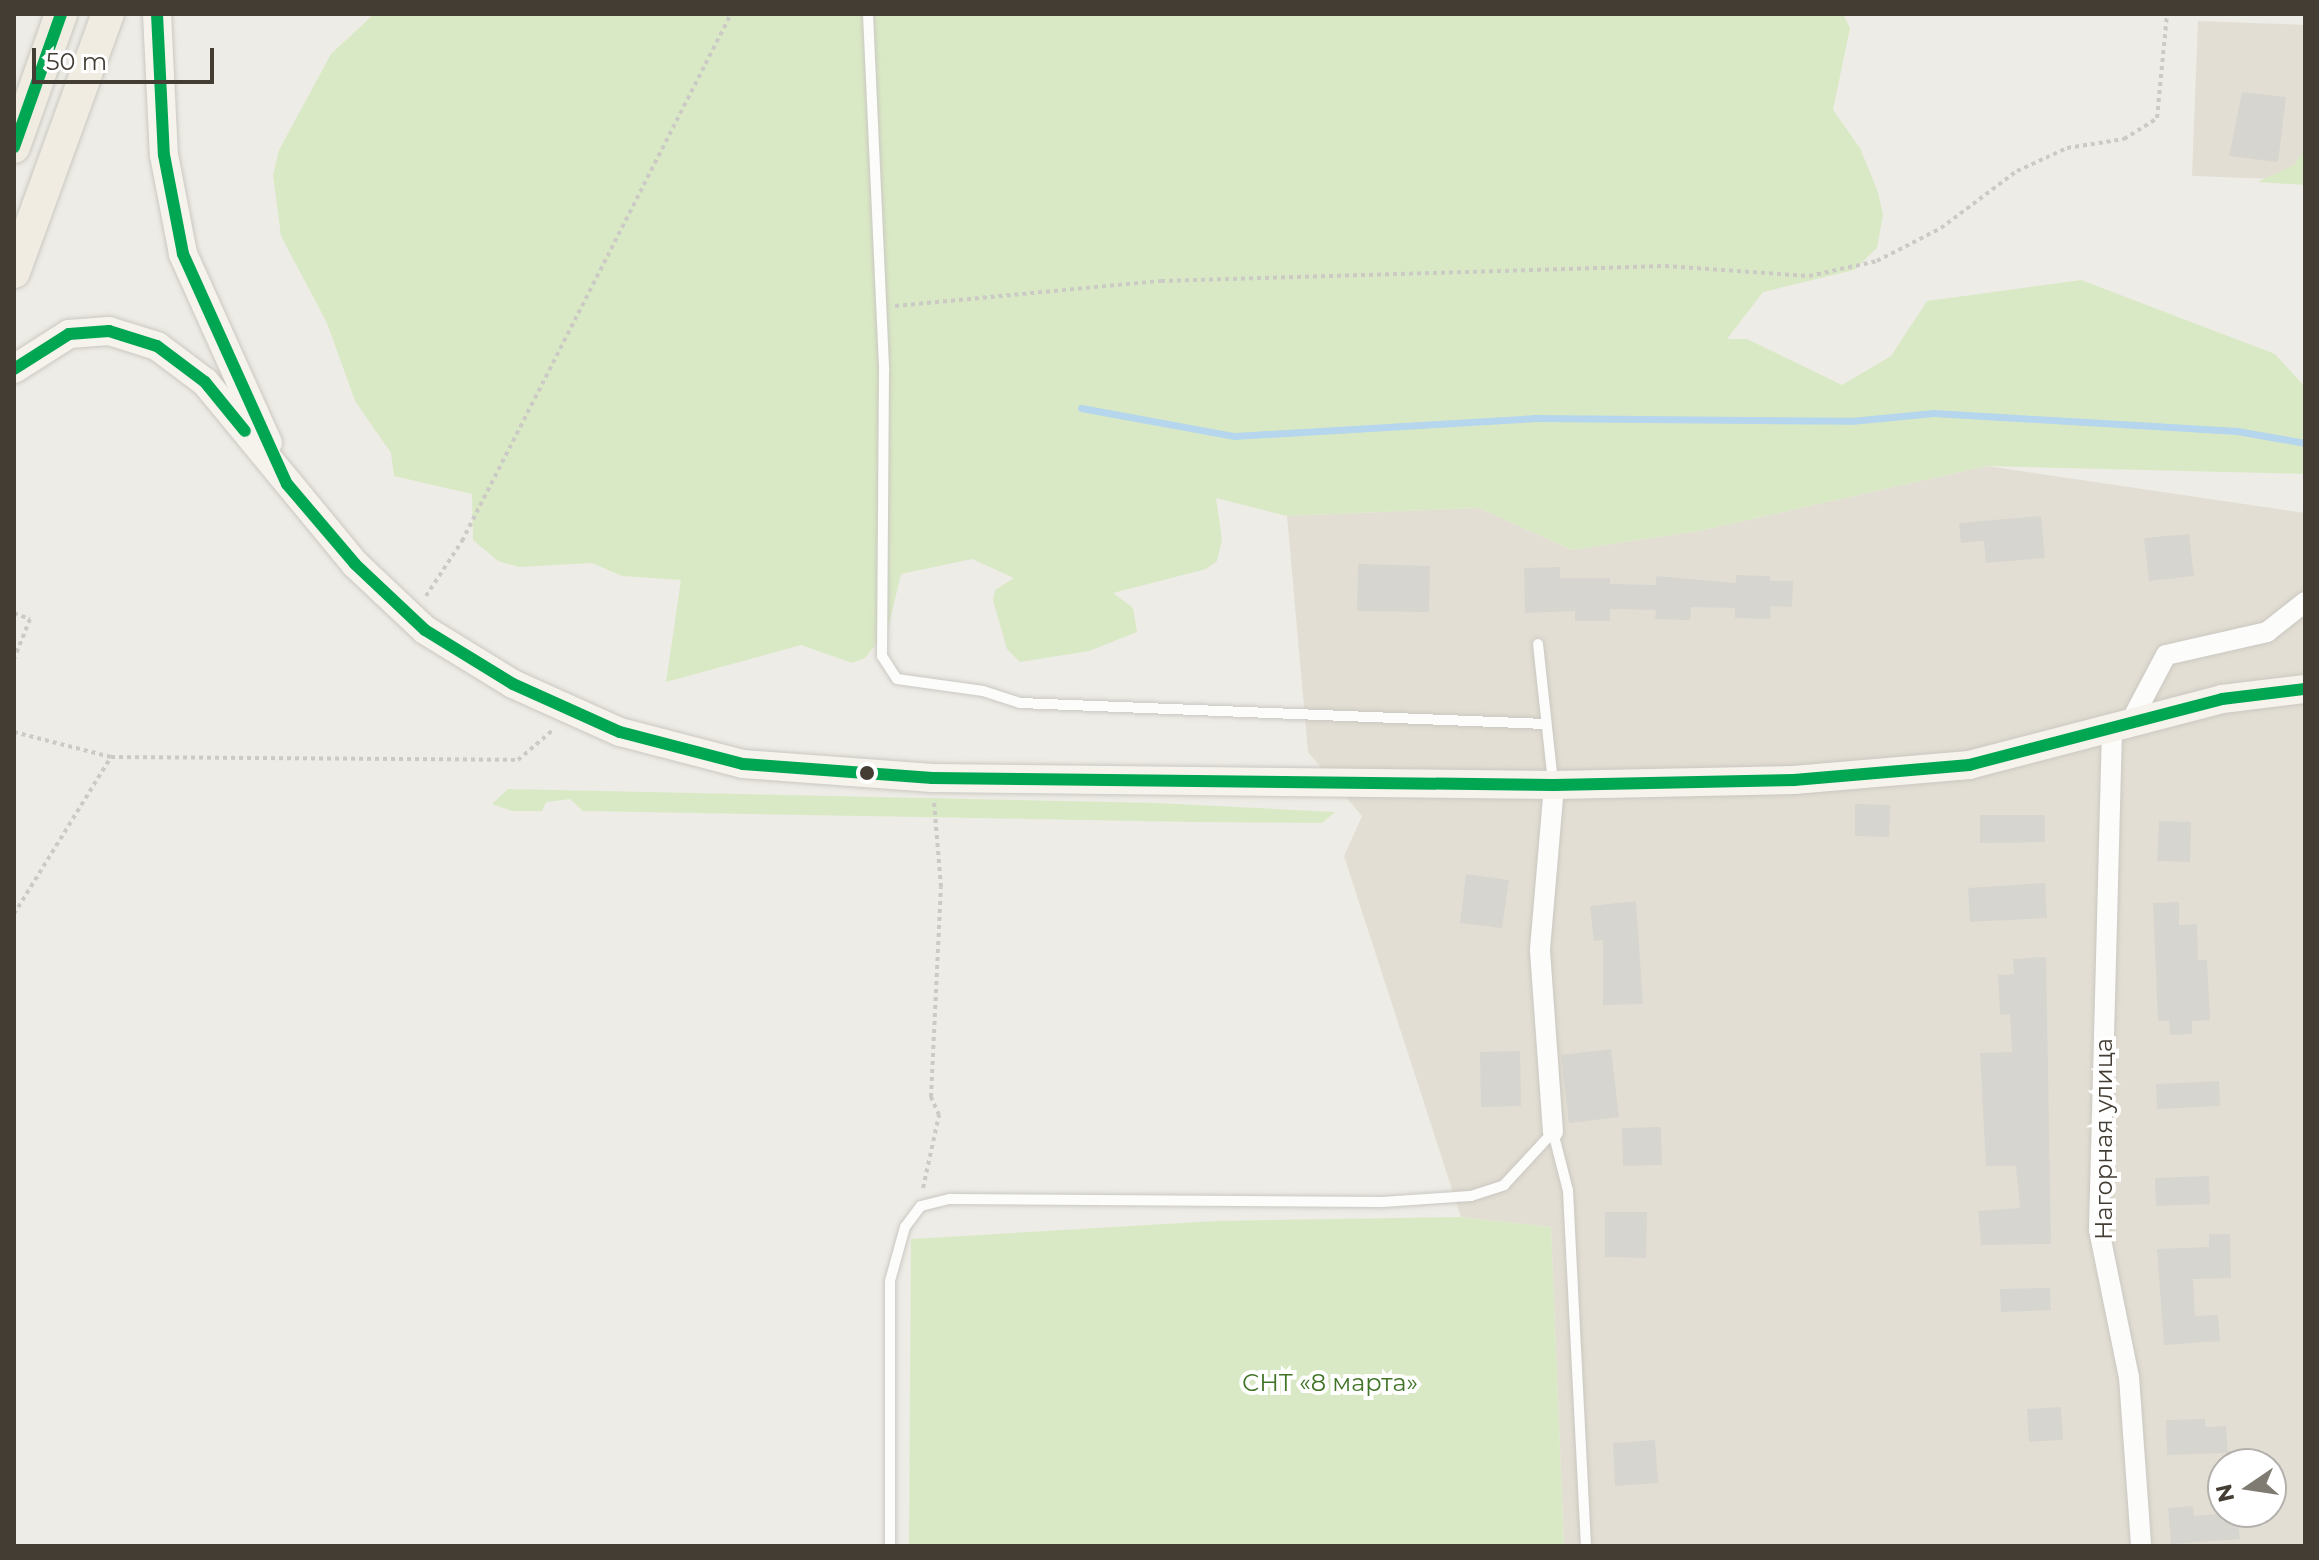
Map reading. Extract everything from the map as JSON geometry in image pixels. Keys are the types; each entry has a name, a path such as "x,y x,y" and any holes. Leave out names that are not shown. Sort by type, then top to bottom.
{"main road":[{"path":"14,147 61,14"},
{"path":"14,272 108,14"}],"street":[{"path":"157,14 164,155 183,254 287,484"},
{"path":"14,369 69,334 109,331 157,346 205,382 355,564 412,618 513,684 574,712 620,732 743,764 932,778 1554,785 1794,780 1969,765 2222,699 2305,689"},
{"path":"2121,726 2166,655 2267,632 2305,602"},
{"name":"Нагорная улица","path":"2121,726 2099,1230 2129,1377 2141,1546"},
{"path":"1553,1132 1540,949 1554,785"}],"lane":[{"path":"868,14 881,308 882,656 897,679 983,691 1020,703 1544,724"},
{"path":"1538,644 1544,724 1554,785"},
{"path":"890,1546 890,1281 905,1227 921,1206 950,1199 1382,1202 1471,1196 1504,1185 1553,1132"},
{"path":"1553,1132 1568,1191 1586,1546"}],"path":[{"path":"412,618 462,541 731,14"},
{"path":"881,308 1161,281 1665,266 1809,276 1877,261 1941,228 2017,171 2067,148 2124,139 2157,118 2167,14"},
{"path":"14,613 30,619 14,659"},
{"path":"14,732 111,757 518,760 574,712"},
{"path":"14,914 111,757"},
{"path":"921,1206 939,1115 931,1097 941,887 932,778"}],"shaded area":[{"path":"2198,21 2305,25 2305,180 2192,176"},
{"path":"1987,466 2305,513 2305,1546 1564,1546 1551,1227 1461,1217 1344,856 1362,816 1308,752 1287,516 1479,508 1572,550 1699,531"}],"green space":[{"path":"374,14 1843,14 1850,28 1833,110 1860,148 1878,192 1883,215 1877,248 1854,270 1763,292 1727,339 1747,339 1842,385 1891,356 1927,301 2081,280 2275,354 2305,387 2305,474 1987,466 1699,531 1572,550 1479,508 1287,516 1216,498 1222,540 1217,561 1206,569 1113,593 1133,608 1137,632 1089,651 1020,662 1007,649 993,600 995,590 1014,578 972,559 901,574 888,629 865,658 852,663 801,645 666,682 681,580 622,576 592,563 519,567 498,561 473,540 472,494 394,476 391,453 355,401 327,323 281,236 273,175 279,150 331,54"},
{"path":"2305,149 2305,185 2258,182 2294,165"},
{"path":"508,789 1158,803 1335,812 1322,823 1191,822 583,811 570,799 546,802 542,811 512,811 492,804"},
{"name":"СНТ «8 марта»","path":"1461,1217 1551,1227 1564,1546 909,1546 911,1239 1216,1221"}],"building":[{"path":"2242,92 2286,97 2278,162 2229,156"},
{"path":"2041,516 2045,558 1986,563 1984,541 1961,543 1959,523"},
{"path":"2189,534 2194,576 2149,581 2144,538"},
{"path":"1358,564 1430,566 1429,612 1357,611"},
{"path":"1560,567 1560,578 1610,578 1610,584 1656,585 1656,576 1736,583 1736,575 1770,576 1770,581 1793,581 1792,607 1771,606 1770,619 1735,618 1735,608 1691,607 1690,620 1655,619 1656,610 1610,609 1610,621 1575,621 1575,611 1525,613 1524,568"},
{"path":"1855,804 1890,805 1889,837 1855,836"},
{"path":"1980,815 2045,815 2045,842 1980,843"},
{"path":"2159,821 2191,822 2190,862 2157,861"},
{"path":"1466,874 1509,880 1502,928 1460,923"},
{"path":"2045,883 2047,918 1970,922 1968,888"},
{"path":"1636,901 1643,1004 1603,1005 1603,940 1594,941 1590,906"},
{"path":"2179,902 2179,925 2197,924 2198,960 2207,960 2210,1020 2192,1021 2192,1034 2170,1035 2169,1021 2158,1021 2153,903"},
{"path":"2046,957 2051,1244 1981,1245 1978,1211 2020,1208 2016,1166 1986,1166 1980,1053 2012,1052 2010,1014 2000,1015 1998,975 2014,974 2013,959"},
{"path":"1611,1049 1619,1117 1569,1123 1561,1055"},
{"path":"1520,1051 1521,1106 1481,1107 1480,1052"},
{"path":"2219,1081 2220,1106 2157,1109 2156,1084"},
{"path":"1661,1127 1662,1165 1623,1166 1622,1128"},
{"path":"2209,1176 2210,1204 2156,1206 2155,1178"},
{"path":"1605,1212 1647,1212 1646,1258 1605,1257"},
{"path":"2209,1234 2230,1234 2231,1278 2193,1279 2195,1316 2218,1315 2220,1341 2164,1345 2157,1249 2209,1247"},
{"path":"2050,1288 2051,1310 2001,1312 2000,1289"},
{"path":"2061,1407 2063,1440 2029,1442 2027,1409"},
{"path":"2205,1419 2205,1427 2226,1426 2228,1448 2207,1448 2207,1454 2167,1455 2166,1420"},
{"path":"1655,1440 1658,1483 1615,1486 1613,1443"},
{"path":"2193,1506 2194,1516 2207,1515 2207,1528 2239,1528 2240,1539 2171,1544 2168,1508"}],"waterway":[{"path":"1081,408 1234,436 1533,418 1851,421 1934,413 2237,431 2305,443"}],"transit line":[{"path":"14,147 61,14"},
{"path":"157,14 164,155 183,254 287,484 355,564 425,630 513,684 620,732 743,764 932,778 1554,785 1794,780 1969,765 2222,699 2305,689"},
{"path":"14,369 69,334 109,331 157,346 205,382 245,431"}]}
